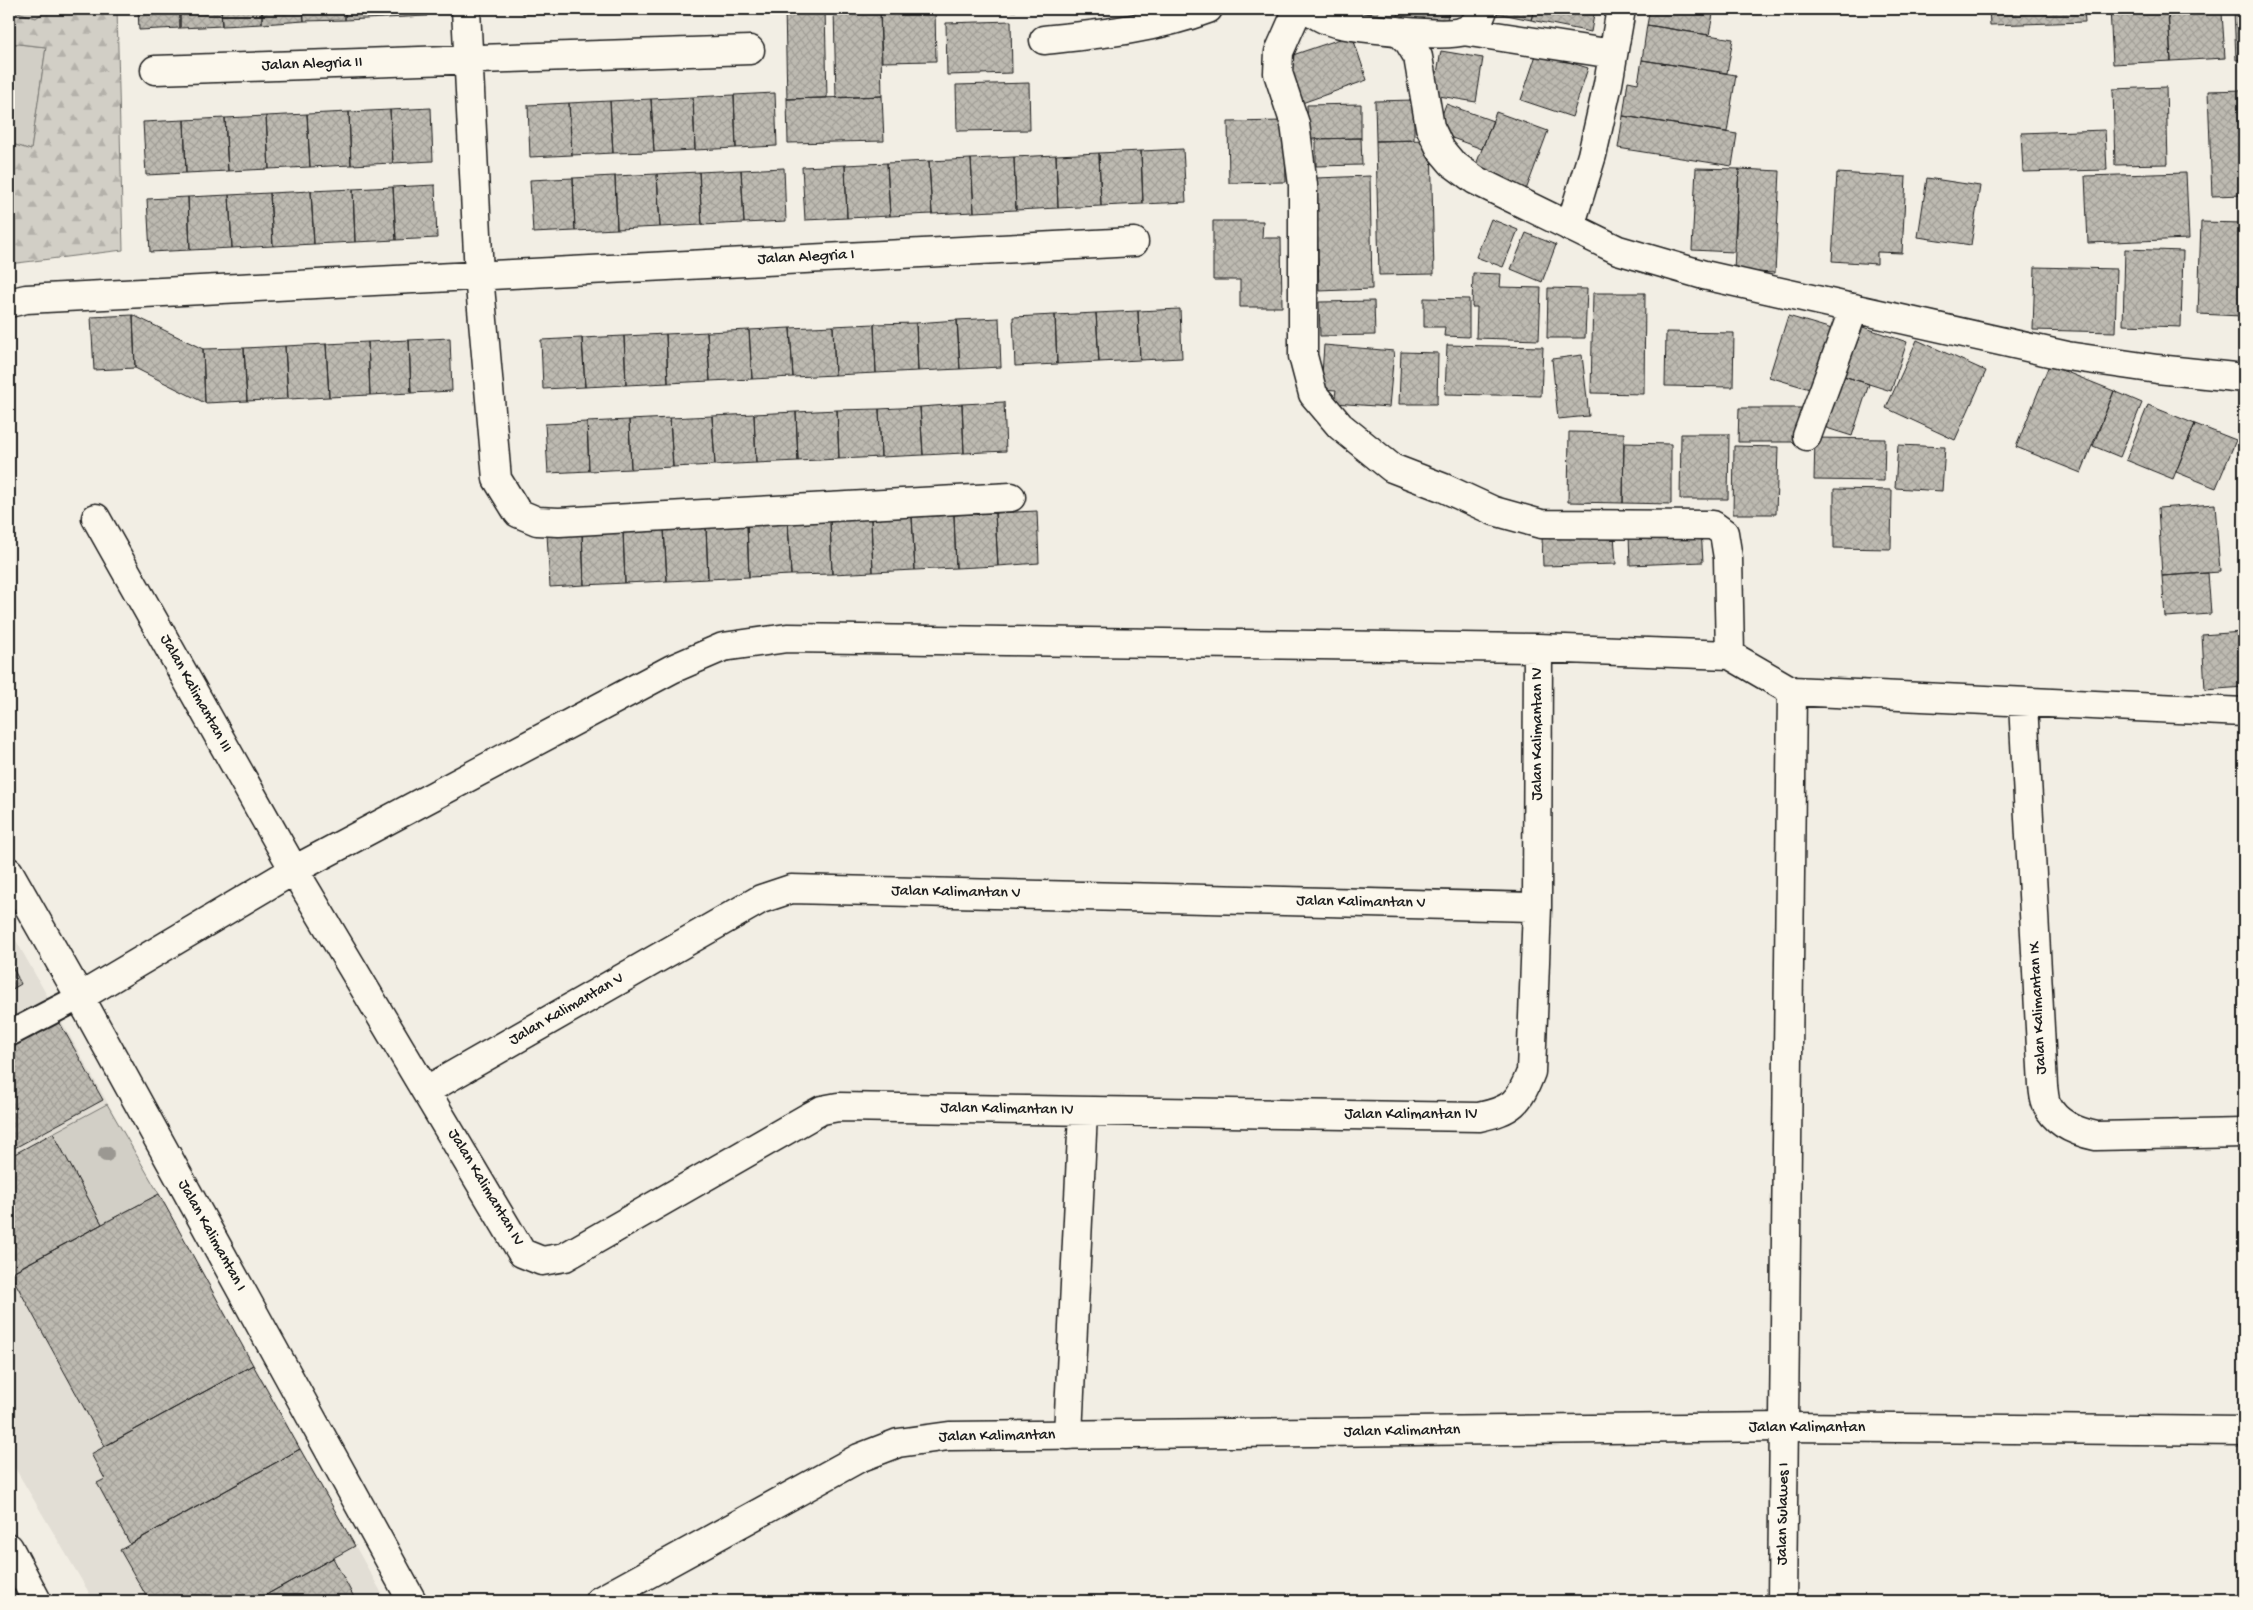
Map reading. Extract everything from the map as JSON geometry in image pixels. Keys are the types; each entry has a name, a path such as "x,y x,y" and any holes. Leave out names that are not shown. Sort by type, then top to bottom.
{"street":[{"path":"466,9 478,275 497,479 518,513 537,520 559,522 1011,497"},
{"path":"1044,40 1115,33 1188,17 1208,9"},
{"path":"1298,9 1279,52 1278,73 1295,124 1303,185 1303,356 1313,394 1340,426 1392,468 1444,488 1494,511 1541,524 1713,525 1724,533 1728,558 1730,655"},
{"path":"1310,9 1317,16 1337,23 1398,31 1444,33 1464,31 1613,54"},
{"path":"1464,31 1476,22 1483,13 1483,9"},
{"path":"1570,227 1592,155 1621,9"},
{"path":"1398,31 1410,42 1418,57 1430,127 1441,150 1452,163 1475,180 1618,250 1704,275 2066,356 2158,369 2244,378"},
{"name":"Jalan Alegria II","path":"155,70 750,50"},
{"name":"Jalan Alegria I","path":"9,303 26,298 1134,242"},
{"path":"1807,436 1854,308"},
{"name":"Jalan Kalimantan III","path":"96,518 294,870"},
{"path":"80,997 294,870 672,669 723,647 787,638 1538,648 1730,655 1792,691 2244,712"},
{"name":"Jalan Kalimantan IV","path":"294,870 427,1090 522,1253 542,1262 565,1257 822,1110 838,1107 1479,1117 1500,1112 1516,1103 1524,1091 1531,1072 1537,907 1538,648"},
{"name":"Jalan Sulawes I","path":"1782,1601 1792,691"},
{"name":"Jalan Kalimantan IX","path":"2023,702 2043,1086 2047,1106 2075,1132 2096,1136 2244,1133"},
{"name":"Jalan Kalimantan I","path":"9,872 80,997 412,1601"},
{"name":"Jalan Kalimantan V","path":"427,1090 761,900 791,890 1537,907"},
{"path":"1068,1435 1082,1112"},
{"name":"Jalan Kalimantan","path":"599,1601 859,1458 898,1443 949,1436 1785,1427 2244,1431"},
{"path":"9,1548 37,1601"}],"lane":[{"path":"9,1034 80,997"}],"shaded area":[{"path":"9,928 386,1601 94,1601 9,1458"}],"green space":[{"path":"9,9 48,9 36,18"},
{"path":"48,9 117,9 123,250 9,264 9,143 31,150 46,47 9,43 9,10 36,18"},
{"path":"9,43 46,47 31,150 9,143"},
{"path":"107,1104 159,1194 102,1224 53,1133"}],"building":[{"path":"138,9 180,9 180,28 139,30"},
{"path":"180,9 221,9 222,26 180,28"},
{"path":"221,9 262,9 262,24 222,26"},
{"path":"262,9 303,9 304,21 262,24"},
{"path":"303,9 345,9 345,20 304,21"},
{"path":"345,9 386,9 386,18 345,20"},
{"path":"386,9 427,9 427,16 386,18"},
{"path":"523,9 564,9 564,12 523,14"},
{"path":"564,9 605,9 605,10 564,12"},
{"path":"785,9 825,9 827,98 787,99"},
{"path":"834,9 880,9 882,96 836,98"},
{"path":"880,9 935,9 936,61 882,62"},
{"path":"947,9 1016,9 1016,11"},
{"path":"1327,9 1379,9 1378,15"},
{"path":"1399,9 1449,9 1447,22 1398,16"},
{"path":"1498,9 1534,9 1531,20 1497,13"},
{"path":"1534,9 1595,9 1591,32 1531,20"},
{"path":"1650,9 1714,9 1709,35 1647,25"},
{"path":"1989,9 2084,9 2085,22 1990,25"},
{"path":"2110,9 2168,9 2171,61 2113,64"},
{"path":"2234,9 2244,9 2244,59 2236,60"},
{"path":"2222,13 2225,58 2171,61 2168,15"},
{"path":"1011,21 1012,73 947,75 946,23"},
{"path":"1647,25 1733,39 1727,73 1642,60"},
{"path":"1352,35 1367,80 1302,103 1287,57"},
{"path":"1441,51 1483,58 1476,102 1433,95"},
{"path":"1537,52 1588,68 1572,117 1521,100"},
{"path":"1642,60 1736,75 1727,132 1623,116 1628,81 1638,83"},
{"path":"1029,83 1030,130 957,131 956,85"},
{"path":"2166,87 2168,164 2115,165 2113,89"},
{"path":"2244,90 2244,195 2212,196 2208,91"},
{"path":"775,93 777,146 736,148 734,95"},
{"path":"734,95 736,148 695,150 693,97"},
{"path":"882,96 884,141 788,143 787,99"},
{"path":"693,97 695,150 654,152 651,99"},
{"path":"651,99 654,152 613,153 610,101"},
{"path":"1414,100 1414,140 1376,141 1375,101"},
{"path":"610,101 613,153 572,155 569,103"},
{"path":"569,103 572,155 530,157 528,105"},
{"path":"1361,104 1361,138 1308,139 1307,105"},
{"path":"1446,104 1493,121 1482,149 1436,132"},
{"path":"431,108 433,161 393,163 390,110"},
{"path":"390,110 393,163 351,165 349,112"},
{"path":"349,112 351,165 310,167 307,114"},
{"path":"1496,112 1548,131 1526,190 1474,170"},
{"path":"307,114 310,167 269,169 266,116"},
{"path":"266,116 269,169 228,171 225,118"},
{"path":"1623,116 1737,134 1732,166 1618,148"},
{"path":"225,118 228,171 186,173 184,120"},
{"path":"184,120 186,173 146,175 143,122"},
{"path":"1285,121 1286,182 1229,183 1228,122"},
{"path":"2105,130 2107,170 2023,172 2021,133"},
{"path":"1361,138 1362,165 1316,166 1316,139"},
{"path":"1431,140 1434,274 1379,275 1376,141"},
{"path":"1183,149 1186,202 1143,204 1141,151"},
{"path":"1141,151 1143,204 1101,206 1099,153"},
{"path":"1099,153 1101,206 1058,208 1056,155"},
{"path":"1056,155 1058,208 1016,210 1014,157"},
{"path":"1014,157 1016,210 974,212 971,159"},
{"path":"971,159 974,212 932,214 929,161"},
{"path":"929,161 932,214 890,216 887,163"},
{"path":"887,163 890,216 847,218 845,165"},
{"path":"845,165 847,218 805,220 802,167"},
{"path":"784,168 786,221 744,223 741,170"},
{"path":"1696,168 1739,169 1734,252 1692,250"},
{"path":"1739,169 1780,171 1775,273 1734,271"},
{"path":"741,170 744,223 702,225 699,172"},
{"path":"699,172 702,225 660,227 657,174"},
{"path":"1837,173 1906,177 1902,253 1877,252 1877,264 1832,261"},
{"path":"2186,173 2189,239 2088,243 2085,176"},
{"path":"657,174 660,227 617,229 615,176"},
{"path":"615,176 617,229 575,231 573,178"},
{"path":"1370,176 1372,289 1319,291 1316,178"},
{"path":"573,178 575,231 533,233 530,180"},
{"path":"1927,178 1980,186 1971,245 1918,237"},
{"path":"435,185 437,238 396,240 393,187"},
{"path":"393,187 396,240 355,242 353,189"},
{"path":"353,189 355,242 314,244 311,191"},
{"path":"311,191 314,244 273,246 270,193"},
{"path":"270,193 273,246 232,248 229,195"},
{"path":"229,195 232,248 190,250 188,197"},
{"path":"188,197 190,250 150,252 147,199"},
{"path":"1491,219 1518,230 1503,267 1476,257"},
{"path":"1213,221 1263,221 1262,238 1281,238 1282,307 1240,307 1240,280 1213,280"},
{"path":"2201,222 2243,223 2241,316 2198,314"},
{"path":"2243,223 2244,281 2242,281"},
{"path":"1526,233 1556,245 1542,282 1511,269"},
{"path":"2125,249 2183,251 2181,327 2123,325"},
{"path":"2035,267 2117,269 2115,332 2033,330"},
{"path":"1473,273 1501,274 1500,287 1541,288 1539,340 1476,338 1477,307 1472,307"},
{"path":"1548,288 1587,289 1585,338 1547,338"},
{"path":"1593,293 1645,293 1644,394 1591,393"},
{"path":"1424,298 1469,299 1469,337 1444,336 1445,327 1424,327"},
{"path":"1374,301 1375,335 1320,336 1319,302"},
{"path":"1180,309 1182,358 1140,360 1138,311"},
{"path":"1138,311 1140,360 1099,362 1096,313"},
{"path":"1096,313 1099,362 1057,364 1055,315"},
{"path":"133,315 203,349 205,403 135,368"},
{"path":"133,315 135,368 94,370 91,317"},
{"path":"1055,315 1057,364 1015,366 1013,317"},
{"path":"1788,316 1832,329 1813,390 1769,377"},
{"path":"999,318 1001,367 960,369 957,320"},
{"path":"957,320 960,369 918,371 916,323"},
{"path":"916,323 918,371 876,373 874,324"},
{"path":"1851,323 1907,342 1891,391 1834,373"},
{"path":"874,324 876,373 835,375 833,326"},
{"path":"833,326 835,375 793,377 790,328"},
{"path":"790,328 793,377 752,379 749,330"},
{"path":"749,330 752,379 710,381 707,332"},
{"path":"707,332 710,381 668,383 666,334"},
{"path":"1666,332 1734,333 1733,387 1665,386"},
{"path":"666,334 668,383 626,385 624,336"},
{"path":"624,336 626,385 585,387 582,338"},
{"path":"450,338 452,391 411,393 409,340"},
{"path":"582,338 585,387 543,389 541,340"},
{"path":"409,340 411,393 370,395 368,342"},
{"path":"1917,340 1986,371 1955,440 1886,408"},
{"path":"368,342 370,395 329,397 326,344"},
{"path":"326,344 329,397 288,399 285,346"},
{"path":"1324,345 1394,351 1389,407 1334,403 1336,390 1321,389"},
{"path":"1447,345 1543,347 1541,396 1445,394"},
{"path":"285,346 288,399 247,401 244,348"},
{"path":"244,348 247,401 205,403 203,349"},
{"path":"1401,352 1438,353 1437,404 1399,404"},
{"path":"1582,355 1589,416 1558,419 1552,359"},
{"path":"2049,365 2114,391 2081,473 2016,447"},
{"path":"1834,373 1869,384 1852,436 1817,425"},
{"path":"2114,391 2142,403 2120,457 2093,446"},
{"path":"1004,402 1006,451 964,453 962,404"},
{"path":"962,404 964,453 923,455 920,407"},
{"path":"2148,405 2195,424 2173,479 2126,460"},
{"path":"920,407 923,455 881,457 879,409"},
{"path":"1739,408 1804,408 1804,442 1738,442"},
{"path":"879,409 881,457 839,459 837,410"},
{"path":"837,410 839,459 798,461 796,412"},
{"path":"796,412 798,461 756,463 754,414"},
{"path":"754,414 756,463 715,465 712,416"},
{"path":"712,416 715,465 673,467 670,418"},
{"path":"670,418 673,467 631,469 629,420"},
{"path":"629,420 631,469 589,471 587,422"},
{"path":"587,422 589,471 548,473 545,424"},
{"path":"2195,424 2236,440 2216,488 2176,472"},
{"path":"1569,432 1624,433 1623,503 1568,502"},
{"path":"1681,434 1729,434 1728,499 1680,499"},
{"path":"1815,438 1885,439 1884,481 1814,480"},
{"path":"1624,443 1671,444 1671,504 1623,503"},
{"path":"1898,445 1945,447 1942,491 1895,488"},
{"path":"1734,446 1778,447 1776,514 1733,514"},
{"path":"1834,489 1892,490 1891,549 1834,548"},
{"path":"2215,504 2220,572 2162,576 2158,508"},
{"path":"1037,511 1039,563 998,566 995,513"},
{"path":"995,513 998,566 956,568 954,515"},
{"path":"954,515 956,568 915,570 912,517"},
{"path":"912,517 915,570 873,572 871,519"},
{"path":"871,519 873,572 832,574 830,520"},
{"path":"830,520 832,574 791,575 788,522"},
{"path":"788,522 791,575 749,577 747,524"},
{"path":"747,524 749,577 708,579 706,526"},
{"path":"706,526 708,579 667,581 664,528"},
{"path":"664,528 667,581 625,583 623,530"},
{"path":"623,530 625,583 584,585 582,532"},
{"path":"1701,530 1703,562 1630,565 1629,534"},
{"path":"582,532 584,585 550,587 547,534"},
{"path":"1614,534 1616,564 1543,566 1542,537"},
{"path":"2208,573 2211,614 2165,617 2162,576"},
{"path":"2242,632 2244,687 2205,690 2202,635"},
{"path":"9,960 21,984 9,991"},
{"path":"56,1016 103,1100 9,1151 9,1042"},
{"path":"53,1133 102,1224 9,1274 9,1157"},
{"path":"159,1194 253,1365 105,1446 10,1273"},
{"path":"253,1365 300,1449 130,1544 97,1483 105,1479 91,1454"},
{"path":"300,1449 355,1546 255,1601 149,1601 120,1550"},
{"path":"333,1558 356,1601 255,1601"}]}
